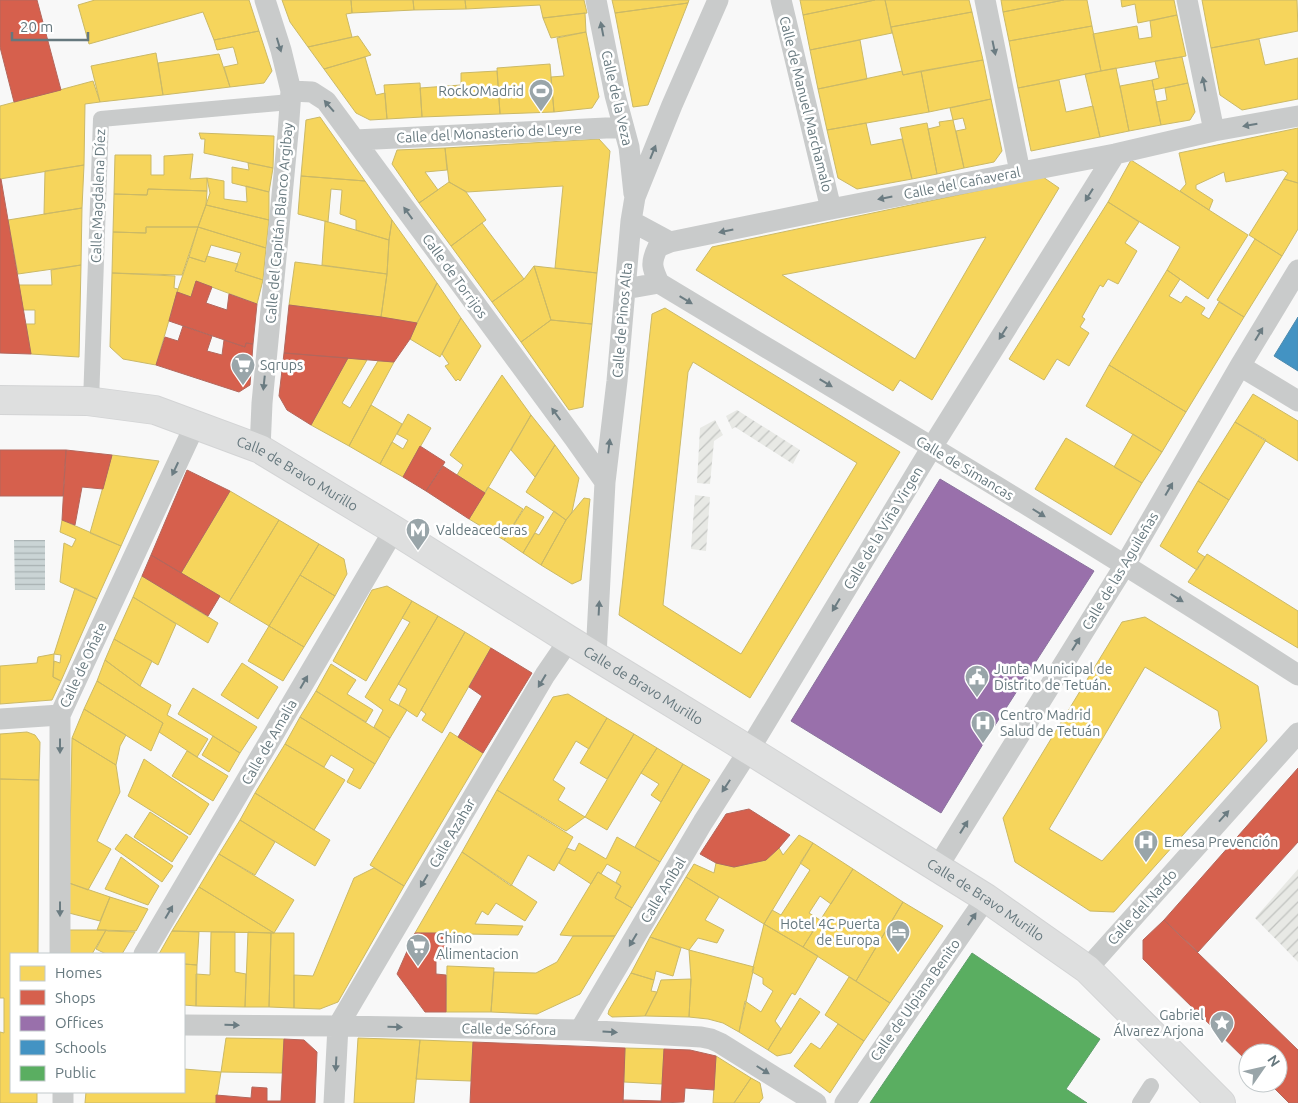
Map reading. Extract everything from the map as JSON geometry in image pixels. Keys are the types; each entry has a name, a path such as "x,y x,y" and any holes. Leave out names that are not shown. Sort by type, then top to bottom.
{"main road":[{"name":"Calle de Bravo Murillo","path":"0,400 91,402 155,410 260,450 394,530 986,898 1087,969 1221,1103"}],"street":[{"name":"Calle del Capitán Blanco Argibay","path":"260,450 263,392 290,96 281,50 265,0"},
{"name":"Calle de la Veza","path":"596,0 615,95 629,147 635,197"},
{"name":"Calle de Pinos Alta","path":"596,656 605,482 635,197 672,105 718,0"},
{"name":"Calle de Manuel Marchamalo","path":"781,0 831,209"},
{"path":"984,0 1020,172"},
{"path":"1187,0 1214,131"},
{"name":"Calle de Torrijos","path":"290,96 312,92 326,101 605,482"},
{"name":"Calle Magdalena Díez","path":"91,402 101,119 290,96"},
{"name":"Calle del Cañaveral","path":"670,242 1115,154 1214,131 1298,116"},
{"name":"Calle del Monasterio de Leyre","path":"355,140 624,128"},
{"name":"Calle de la Viña Virgen","path":"749,750 932,447 1115,154"},
{"path":"631,221 670,242"},
{"path":"625,289 659,283 652,268 654,254 658,247 670,242"},
{"name":"Calle de las Aguileñas","path":"937,868 1125,565 1298,270"},
{"name":"Calle de Simancas","path":"659,283 1125,565 1298,675"},
{"path":"1240,366 1298,401"},
{"name":"Calle de Oñate","path":"60,953 60,715 196,425"},
{"name":"Calle de Amalia","path":"145,953 394,530"},
{"name":"Calle Azahar","path":"338,1026 545,675 569,640"},
{"path":"0,719 60,715"},
{"name":"Calle del Nardo","path":"1087,969 1298,733"},
{"name":"Calle Aníbal","path":"580,1030 703,822 749,750"},
{"name":"Calle de Ulpiana Benito","path":"845,1103 986,898"},
{"name":"Calle de Sófora","path":"185,1024 580,1030 701,1037 720,1043 816,1103"},
{"path":"334,1103 338,1026"},
{"path":"1140,1103 1151,1086"}],"shaded area":[{"path":"737,410 800,450 793,464 735,427 732,429 726,416"},
{"path":"715,420 723,435 714,441 710,484 697,483 700,428"},
{"path":"695,495 710,497 706,551 691,549"},
{"path":"14,540 45,540 45,590 15,590"},
{"path":"1298,869 1298,962 1255,918"}],"building: Homes":[{"path":"95,0 249,0 259,31 214,40 203,12 89,44 78,5"},
{"path":"282,0 351,0 352,13 346,14 352,37 308,47 290,22"},
{"path":"351,0 413,0 414,10 352,13"},
{"path":"413,0 465,0 466,9 414,10"},
{"path":"465,0 584,0 587,13 543,18 540,5 466,9"},
{"path":"612,0 689,0 688,3 615,13"},
{"path":"800,0 875,0 803,15"},
{"path":"875,0 885,0 892,33 810,50 803,15"},
{"path":"885,0 969,0 972,12 891,27"},
{"path":"1001,0 1064,0 1003,12"},
{"path":"1064,0 1087,0 1092,26 1009,41 1003,12"},
{"path":"1121,0 1174,0 1177,15 1138,23 1135,4 1122,7"},
{"path":"1202,0 1297,0 1298,31 1211,48"},
{"path":"688,3 648,105 633,107 615,13"},
{"path":"972,12 983,60 903,75 891,27"},
{"path":"585,13 586,32 551,38 543,18"},
{"path":"1177,15 1186,56 1101,71 1093,34 1137,26 1139,39 1152,37 1150,21"},
{"path":"1092,26 1101,71 1018,88 1009,41"},
{"path":"259,31 272,71 264,83 230,87 224,67 238,64 234,49 233,47 217,50 214,40"},
{"path":"586,32 599,97 592,108 554,112 551,77 564,76 557,38"},
{"path":"358,36 371,55 324,69 308,47"},
{"path":"1259,39 1265,65 1298,58 1298,99 1242,110 1220,95 1211,48"},
{"path":"860,40 867,79 818,89 810,50"},
{"path":"156,53 163,95 100,102 91,66"},
{"path":"219,54 230,87 163,95 158,63"},
{"path":"365,57 376,95 385,93 387,119 370,120 356,113 324,69"},
{"path":"1182,57 1188,83 1154,90 1152,80 1159,78 1155,61"},
{"path":"983,60 991,99 929,112 921,71"},
{"path":"550,64 554,112 500,114 497,68"},
{"path":"1116,68 1129,131 1100,137 1085,74"},
{"path":"497,71 500,114 422,117 420,88 461,85 461,73"},
{"path":"902,71 903,75 921,71 929,112 827,130 818,89"},
{"path":"1059,80 1066,112 1093,106 1100,137 1031,151 1018,88"},
{"path":"1152,80 1161,125 1129,131 1120,86"},
{"path":"93,81 100,102 85,104 84,165 0,179 0,106"},
{"path":"420,83 422,117 387,119 384,85"},
{"path":"1188,83 1195,112 1190,120 1161,125 1156,102 1167,100 1165,88"},
{"path":"991,99 1002,151 994,162 964,168 956,131 966,129 963,118 953,120 950,108"},
{"path":"320,117 365,181 301,176 306,120"},
{"path":"953,120 964,168 937,174 928,129 940,126 939,122"},
{"path":"866,123 871,145 902,139 912,179 857,189 838,178 827,130"},
{"path":"927,123 937,174 912,179 900,128"},
{"path":"1298,128 1298,183 1284,179 1288,173 1283,170 1226,182 1224,172 1196,185 1196,189 1213,200 1209,210 1180,191 1186,184 1179,153"},
{"path":"199,133 274,136 273,168 204,153 205,139 201,139"},
{"path":"599,139 610,151 597,273 555,268 563,186 467,192 449,182 445,148"},
{"path":"445,148 447,170 425,172 438,190 419,203 392,164 397,150"},
{"path":"193,154 190,179 207,178 207,191 148,189 147,195 114,194 115,155 151,155 151,175 164,175 164,156"},
{"path":"1131,160 1248,235 1208,299 1167,270 1180,247 1108,202"},
{"path":"248,163 273,168 269,192 232,183 232,167 249,170"},
{"path":"84,165 82,208 44,214 45,171"},
{"path":"301,176 365,181 392,220 389,240 356,230 356,220 340,214 342,190 331,189 328,222 298,214"},
{"path":"1043,177 1059,188 932,400 900,380 893,391 696,270 712,247","holes":["986,237 915,359 782,275"]},
{"path":"207,178 224,181 224,199 247,202 246,186 269,192 269,220 206,205 210,193"},
{"path":"1284,179 1298,183 1298,229 1282,256 1249,235"},
{"path":"449,182 466,192 486,220 451,246 419,203"},
{"path":"148,189 207,191 206,205 198,227 146,227 146,233 113,232 114,194 147,195"},
{"path":"1108,202 1139,222 1125,243 1137,251 1118,284 1108,279 1103,287 1100,285 1082,317 1085,319 1080,327 1089,333 1069,366 1057,359 1044,380 1009,359"},
{"path":"206,205 269,220 266,248 198,227"},
{"path":"82,208 81,265 18,274 8,220"},
{"path":"392,220 437,283 417,323 381,317"},
{"path":"325,221 389,240 387,274 322,265"},
{"path":"482,223 524,279 492,302 451,246"},
{"path":"146,227 198,227 182,275 112,273 113,232 146,233"},
{"path":"198,227 266,248 263,280 235,271 241,253 211,245 205,262 189,257"},
{"path":"1255,239 1282,256 1244,317 1217,300"},
{"path":"207,256 238,264 235,271 263,280 257,304 196,281 191,297 177,292 189,257 205,262"},
{"path":"295,262 387,274 381,317 289,305"},
{"path":"81,265 79,357 31,354 26,324 35,324 35,310 23,310 19,285 52,285 51,270"},
{"path":"534,266 551,320 521,342 492,302 524,279"},
{"path":"534,266 597,273 592,324 551,320"},
{"path":"1167,270 1180,279 1169,296 1181,303 1186,296 1205,308 1201,314 1209,319 1219,302 1244,317 1186,412 1109,365"},
{"path":"112,273 175,276 174,288 178,289 156,365 123,359 110,347"},
{"path":"437,283 461,318 440,357 410,339"},
{"path":"665,308 900,452 750,698 619,615 652,314","holes":["693,362 857,463 741,654 663,605 688,372"]},
{"path":"461,318 481,346 460,381 458,379 456,381 445,366 449,364 442,354"},
{"path":"551,320 592,324 583,407 569,410 521,342"},
{"path":"348,358 367,360 342,403 350,408 378,361 394,362 349,446 311,425"},
{"path":"1109,365 1186,412 1162,452 1086,406"},
{"path":"502,375 531,415 485,493 457,475 463,465 450,455"},
{"path":"1253,394 1298,421 1298,461 1235,422"},
{"path":"371,405 402,424 380,464 349,446"},
{"path":"408,414 431,428 403,477 380,464 392,442 403,449 408,440 397,434"},
{"path":"531,415 555,445 535,477 511,450"},
{"path":"1235,422 1266,440 1229,500 1198,481"},
{"path":"1133,434 1162,452 1142,483 1114,467"},
{"path":"1066,438 1142,483 1111,535 1035,489"},
{"path":"555,445 579,478 572,512 566,520 526,492"},
{"path":"112,455 159,461 121,546 90,533"},
{"path":"1198,481 1229,500 1197,552 1205,557 1197,570 1160,546"},
{"path":"488,487 523,509 504,540 469,519"},
{"path":"230,491 279,520 229,602 181,573"},
{"path":"584,498 590,499 581,580 572,584 541,565 566,520"},
{"path":"526,506 544,517 523,553 504,540"},
{"path":"554,511 566,520 541,565 523,553 535,533 539,535"},
{"path":"62,520 121,546 97,599 60,582 64,543 72,547 76,539 60,532"},
{"path":"279,520 319,544 269,626 229,602"},
{"path":"319,544 344,559 347,574 335,596 300,575"},
{"path":"1207,554 1298,611 1298,648 1188,582"},
{"path":"300,575 335,596 304,647 269,626"},
{"path":"142,576 218,623 208,643 133,597"},
{"path":"387,586 412,601 366,681 333,661 372,590"},
{"path":"75,588 97,599 61,681 53,677 54,661 60,663 61,655 54,654"},
{"path":"133,597 176,624 158,665 114,639"},
{"path":"412,601 438,616 389,700 407,710 390,738 374,727 383,710 365,697 410,622 402,618"},
{"path":"438,616 465,632 417,717 399,705 407,689 398,684"},
{"path":"1145,617 1258,686 1267,741 1114,912 1090,911 1015,862 1003,818 1122,622","holes":["1145,667 1218,711 1221,728 1102,861 1049,829"]},
{"path":"269,626 304,647 283,681 248,661"},
{"path":"465,632 491,648 442,733 422,720 426,714 421,710"},
{"path":"114,639 152,661 140,686 105,660"},
{"path":"54,654 53,677 61,681 52,700 0,704 0,666 37,663 38,657"},
{"path":"105,660 140,686 171,705 167,715 208,739 197,757 159,732 163,723 97,681"},
{"path":"242,663 278,687 258,719 221,695"},
{"path":"331,664 356,680 347,694 373,710 366,722 316,691"},
{"path":"97,681 163,723 151,751 84,709"},
{"path":"193,688 257,727 240,753 178,714"},
{"path":"316,691 390,738 375,764 300,717"},
{"path":"568,694 607,718 589,749 576,741 553,780 565,788 558,800 585,817 566,831 497,790 553,697"},
{"path":"84,709 126,735 120,746 116,765 72,738"},
{"path":"300,717 375,764 360,789 347,782 354,769 331,755 324,767 285,744"},
{"path":"607,718 634,734 607,779 580,763"},
{"path":"27,732 35,735 40,742 39,780 0,779 0,734"},
{"path":"450,732 483,753 404,886 370,865"},
{"path":"634,734 657,748 607,830 585,817"},
{"path":"213,736 240,753 229,772 202,755"},
{"path":"72,738 116,765 120,792 97,841 111,849 88,890 69,883"},
{"path":"285,744 345,780 314,830 255,793"},
{"path":"657,748 683,764 661,802 651,795 659,784 641,773"},
{"path":"187,751 228,776 213,801 172,776"},
{"path":"144,759 209,804 190,835 128,796"},
{"path":"683,764 710,780 660,862 635,847"},
{"path":"0,779 39,780 38,953 10,953 10,1093 37,1093 37,1103 0,1103 0,1032 4,1033 4,998 0,998"},
{"path":"497,790 573,837 554,871 528,855 511,886 462,852"},
{"path":"255,793 330,840 315,866 240,820"},
{"path":"150,812 188,837 172,862 134,837"},
{"path":"240,820 275,842 255,875 219,854"},
{"path":"126,834 173,866 162,882 115,849"},
{"path":"799,835 813,843 764,924 686,877 694,864 714,873 716,863 734,867 766,860 779,848 783,855"},
{"path":"617,837 660,862 632,908 615,898 621,886 616,882 621,872 607,864 601,874 598,872 591,884 559,863 567,848 575,851 579,843 606,859"},
{"path":"813,843 853,869 831,904 820,896 809,913 820,920 803,947 764,924 772,910 781,915 810,870 800,863"},
{"path":"462,852 537,902 525,921 496,903 488,915 482,911 475,924 523,926 518,935 415,933"},
{"path":"219,854 294,900 274,933 199,887"},
{"path":"121,857 159,886 148,905 105,889"},
{"path":"374,868 404,886 338,1002 320,1009 294,1008 294,975 313,976 354,878"},
{"path":"853,869 903,902 856,981 803,947"},
{"path":"598,872 621,886 615,898 632,908 615,936 560,935"},
{"path":"686,877 719,897 705,920 724,930 717,943 698,938 689,950 650,937"},
{"path":"69,883 110,897 100,921 69,913"},
{"path":"199,887 274,933 172,931"},
{"path":"110,897 148,909 136,931 97,930"},
{"name":"Hotel 4C Puerta de Europa","path":"903,902 943,926 890,1003 856,981"},
{"path":"764,924 818,956 795,995 792,993 775,1021 781,1029 768,1050 739,1032 745,1001 761,1012 773,991 763,984 763,978 752,972"},
{"path":"69,930 106,930 93,953 68,953"},
{"path":"106,930 135,932 123,953 104,953 96,949"},
{"path":"172,931 199,932 197,965 185,964 185,953 160,953"},
{"path":"211,932 235,932 235,972 246,974 245,1007 196,1006 196,974 210,975"},
{"path":"248,932 271,933 269,1007 245,1007"},
{"path":"271,933 294,933 294,1008 269,1007"},
{"path":"573,936 615,936 580,994 537,1014 491,1012 494,972 536,973 557,962"},
{"path":"650,937 681,948 673,976 656,971 654,980 631,973"},
{"path":"689,950 754,967 739,1032 723,1023 689,1017 691,979"},
{"path":"185,964 197,965 196,1006 185,1005"},
{"path":"447,966 494,968 491,1012 446,1012"},
{"path":"631,973 654,980 651,991 657,992 645,1016 612,1017 608,1014 609,1010"},
{"path":"849,977 890,1003 864,1041 825,1015"},
{"path":"691,979 689,1017 645,1016 661,980"},
{"path":"800,998 820,1012 791,1053 777,1056 768,1050"},
{"path":"838,1024 864,1041 830,1093 794,1066 811,1043 820,1049"},
{"path":"226,1038 284,1039 282,1073 221,1072"},
{"path":"358,1038 420,1040 414,1103 354,1103"},
{"path":"420,1040 473,1042 471,1081 416,1079"},
{"path":"625,1048 664,1049 662,1084 624,1082"},
{"path":"716,1056 751,1078 734,1103 713,1103"},
{"path":"185,1069 221,1072 216,1103 85,1103 86,1093 185,1093"},
{"path":"751,1078 760,1083 763,1098 759,1103 734,1103"}],"building: Shops":[{"path":"0,0 37,0 61,90 14,102 0,47"},
{"path":"1,179 31,354 0,353"},
{"path":"196,281 212,287 206,303 227,310 229,294 257,304 253,344 246,343 245,347 169,321 177,292 191,297"},
{"path":"289,305 417,323 410,339 394,362 284,353"},
{"path":"183,326 212,336 207,351 222,355 224,340 245,347 246,343 253,344 250,385 239,392 156,365 165,337 178,341"},
{"path":"284,353 348,358 311,425 287,410 279,396"},
{"path":"420,446 445,462 426,491 403,477"},
{"path":"0,450 66,450 63,496 0,496"},
{"path":"66,450 112,455 103,489 82,487 75,525 62,520"},
{"path":"443,466 485,493 469,519 426,491"},
{"path":"187,470 230,491 181,573 151,555"},
{"path":"151,555 220,596 208,616 142,576"},
{"path":"491,648 532,673 483,753 458,737 482,696 469,687"},
{"path":"1298,768 1298,842 1198,952 1164,920"},
{"path":"749,809 790,835 766,860 734,867 716,863 700,854 726,814"},
{"path":"1164,920 1298,1050 1298,1103 1289,1103 1279,1093 1288,1093 1288,1043 1238,1043 1238,1052 1143,959 1143,940"},
{"name":"Chino Alimentacion","path":"415,933 448,933 448,959 436,959 436,974 446,975 446,1012 425,1012 397,974"},
{"path":"284,1039 304,1040 317,1052 315,1103 216,1103 216,1095 251,1098 252,1087 267,1088 267,1101 281,1101"},
{"path":"473,1042 625,1048 623,1103 470,1103"},
{"path":"664,1049 690,1050 716,1056 714,1090 685,1088 684,1102 661,1103"},
{"path":"623,1100 661,1101 661,1103 623,1103"}],"building: Offices":[{"path":"940,479 1094,571 941,813 791,721"}],"building: Schools":[{"path":"1298,317 1298,371 1274,356"}],"building: Public":[{"path":"972,953 1100,1039 1066,1089 1087,1103 870,1103"}],"place":[{"name":"RockOMadrid","path":"541,112"},
{"name":"Sqrups","path":"243,386"},
{"name":"Valdeacederas","path":"418,551"},
{"name":"Junta Municipal de Distrito de Tetuán.","path":"977,698"},
{"name":"Centro Madrid Salud de Tetuán","path":"983,744"},
{"name":"Emesa Prevención","path":"1146,863"},
{"name":"Hotel 4C Puerta de Europa","path":"898,953"},
{"name":"Chino Alimentacion","path":"418,967"},
{"name":"Gabriel Álvarez Arjona","path":"1222,1044"}]}
